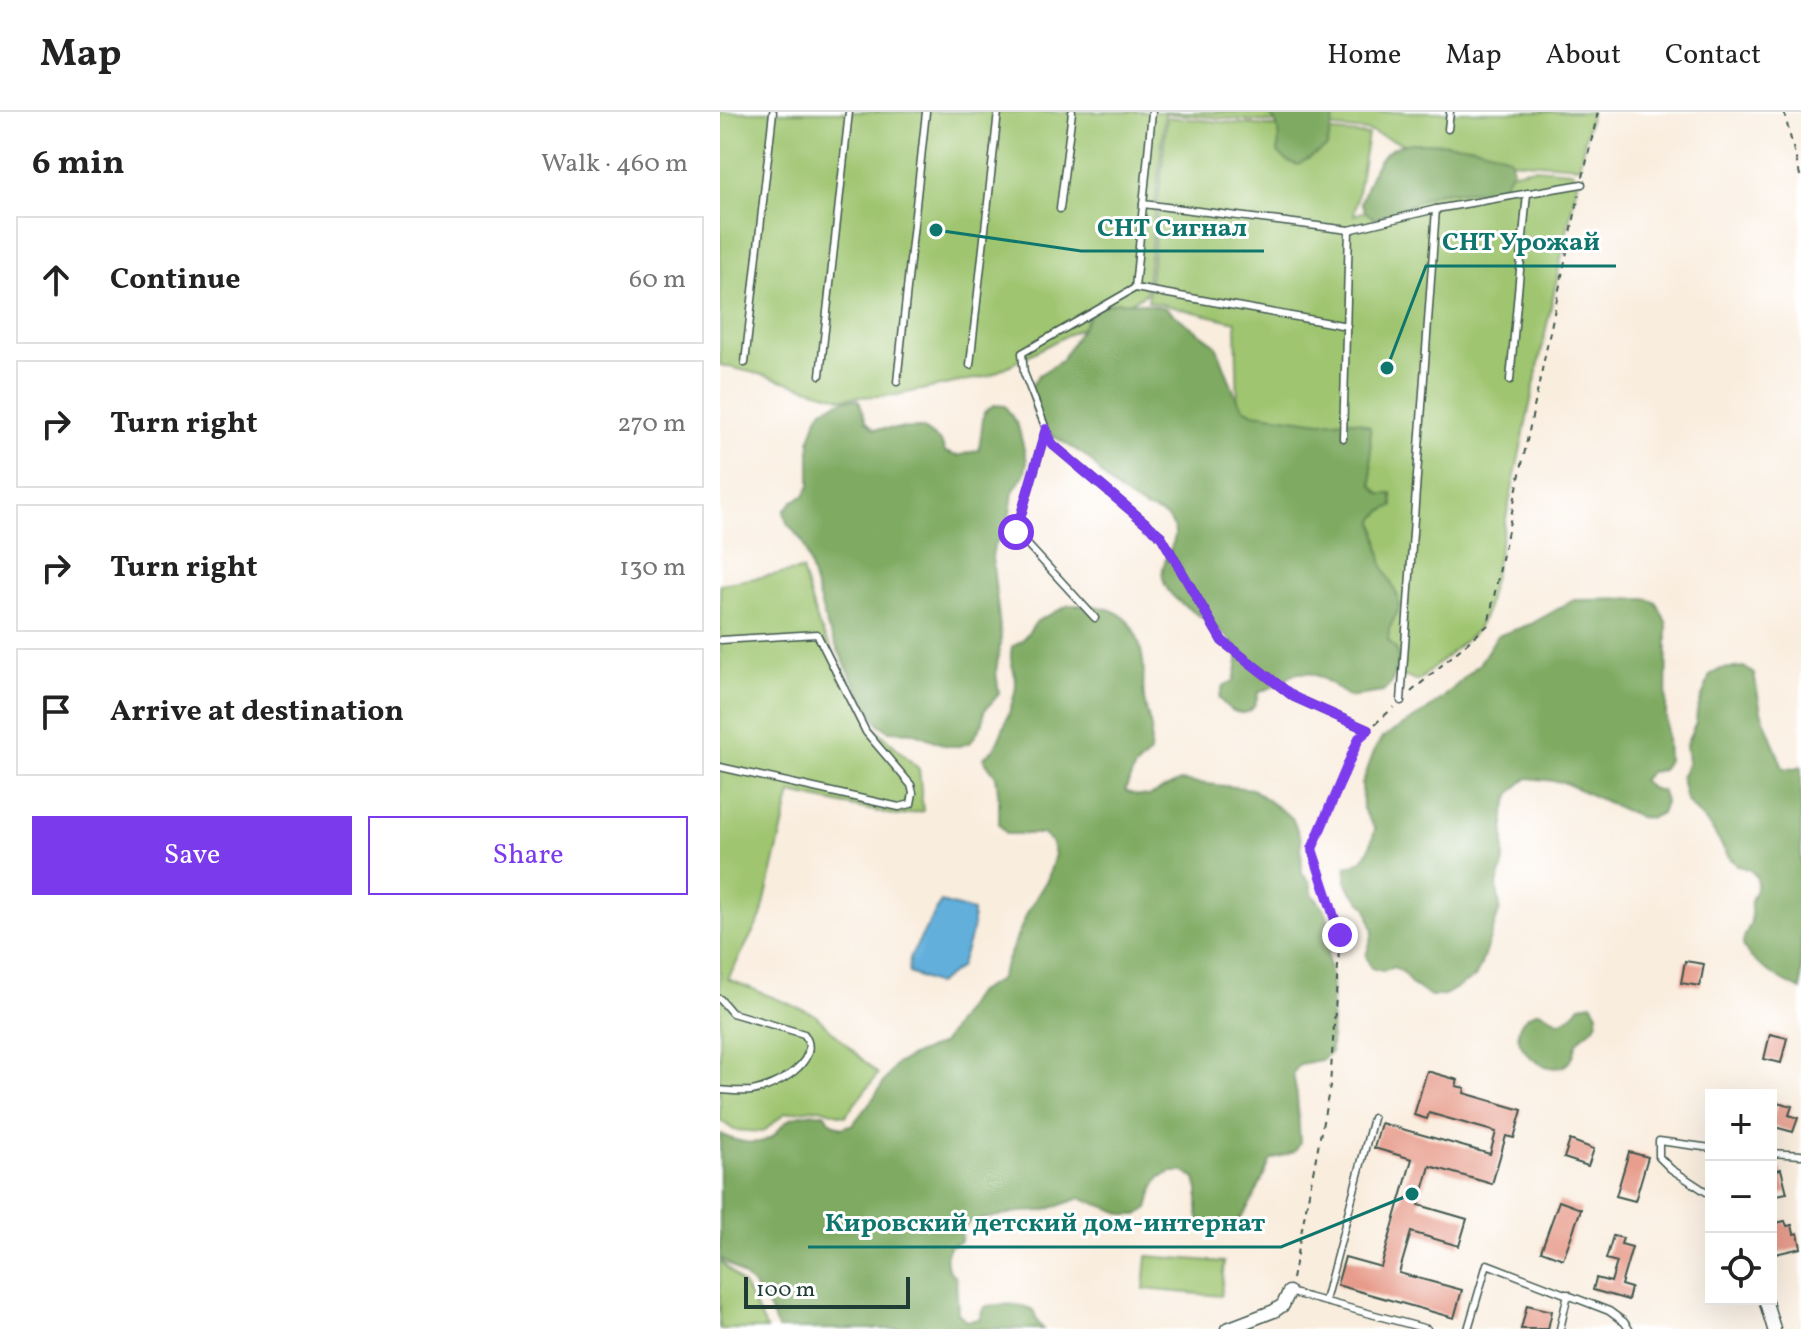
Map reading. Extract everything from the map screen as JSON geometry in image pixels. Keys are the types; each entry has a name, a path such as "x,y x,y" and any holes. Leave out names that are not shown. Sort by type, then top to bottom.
{"street":[{"path":"1227,1329 1274,1311 1283,1305 1289,1292"},
{"path":"1767,1305 1774,1329"}],"lane":[{"path":"745,363 773,112"},
{"path":"820,375 849,112"},
{"path":"897,382 926,112"},
{"path":"970,365 998,112"},
{"path":"1060,209 1072,112"},
{"path":"1135,288 1152,112"},
{"path":"1448,129 1450,112"},
{"path":"1143,204 1349,230 1436,209 1582,184"},
{"path":"1510,380 1527,193"},
{"path":"1401,701 1436,209"},
{"path":"1343,438 1349,230"},
{"path":"1347,326 1135,288 1022,353 1024,373 1052,444 1161,536 1222,641 1294,697 1368,730"},
{"path":"1046,429 1016,532 1095,618"},
{"path":"720,767 899,807 911,804 913,793 911,785 866,732 817,634 721,640"},
{"path":"720,999 732,1013 804,1034 809,1041 808,1054 794,1073 756,1090 720,1090"},
{"path":"1325,1301 1373,1118"},
{"path":"1705,1147 1659,1141 1659,1157 1671,1169 1705,1191"},
{"path":"1777,1153 1801,1155"},
{"path":"1468,1329 1487,1264 1609,1311 1629,1329"},
{"path":"1289,1292 1427,1329"},
{"path":"1560,1329 1568,1294"}],"path":[{"path":"1289,1292 1330,1086 1340,935 1312,849 1359,738 1488,625 1598,112"},
{"path":"1784,112 1801,179"}],"green space":[{"path":"720,112 1591,112 1579,166 1438,156 1368,131 1165,113 1146,294 989,376 896,395 841,398 720,365"},
{"path":"1266,112 1335,112 1327,147 1298,165 1287,161 1278,153 1277,125"},
{"path":"1167,117 1368,135 1354,215 1436,188 1534,168 1572,171 1578,179 1486,612 1476,631 1418,681 1386,671 1238,415 1236,322 1148,301"},
{"path":"1414,143 1488,149 1510,158 1513,169 1500,190 1439,192 1375,219 1366,212 1361,202 1373,171 1388,151 1399,145"},
{"path":"1117,302 1165,308 1216,345 1237,399 1244,408 1254,413 1321,422 1346,420 1370,427 1372,485 1380,494 1392,494 1393,506 1382,511 1374,520 1383,566 1398,597 1399,608 1389,629 1388,640 1396,649 1399,661 1391,684 1383,692 1349,697 1325,680 1305,672 1258,693 1256,702 1248,712 1236,712 1219,698 1223,686 1234,681 1238,656 1228,638 1180,602 1164,583 1162,572 1173,544 1173,526 1164,515 1143,507 1116,489 1088,458 1048,432 1033,409 1031,387 1039,375 1061,361 1094,308"},
{"path":"847,399 859,400 866,421 874,429 922,428 941,442 945,452 957,456 979,450 984,412 994,405 1005,406 1018,426 1027,461 1025,473 1013,492 1008,527 994,546 992,557 1001,637 996,672 999,694 984,711 983,723 971,742 960,746 947,746 913,732 889,731 879,724 865,705 827,627 803,542 787,523 784,511 793,501 804,496 810,485 810,440 817,417 824,408"},
{"path":"802,570 818,624 873,726 919,769 923,811 897,816 791,793 761,917 728,979 814,1014 878,1074 845,1116 820,1108 785,1113 763,1132 734,1130 720,1120 720,584"},
{"path":"1647,599 1657,603 1667,624 1668,760 1662,770 1650,772 1642,780 1650,788 1662,791 1665,802 1661,813 1651,818 1639,817 1563,782 1528,778 1511,793 1504,814 1504,862 1497,885 1500,909 1475,977 1443,996 1431,996 1411,984 1404,973 1394,967 1382,971 1371,968 1366,956 1373,932 1367,908 1346,881 1346,867 1364,858 1375,829 1363,809 1362,784 1382,738 1443,698 1479,664 1497,636 1531,624 1574,600"},
{"path":"1069,605 1099,607 1120,615 1135,632 1140,645 1144,666 1143,689 1151,728 1150,753 1134,769 1125,791 1149,796 1180,781 1252,789 1292,818 1301,839 1302,874 1310,882 1312,893 1326,912 1329,924 1328,959 1332,982 1331,1052 1321,1060 1300,1064 1293,1073 1300,1143 1294,1152 1271,1160 1244,1214 1228,1226 1201,1226 1195,1179 1184,1172 1172,1172 1160,1177 1148,1208 1138,1215 1127,1215 1081,1198 1043,1211 972,1221 962,1229 961,1241 950,1246 946,1257 948,1269 956,1278 958,1313 967,1321 979,1319 984,1307 1021,1306 1033,1310 1043,1329 778,1329 755,1288 720,1258 720,1134 755,1143 774,1135 791,1119 814,1113 824,1113 831,1122 842,1128 853,1124 896,1064 942,1044 976,993 999,980 1028,911 1048,878 1055,854 1051,841 1042,834 1007,834 999,824 996,776 983,758 996,745 1013,698 1016,684 1012,647 1023,640 1037,621"},
{"path":"1744,667 1754,674 1761,711 1783,768 1801,766 1801,990 1767,971 1745,951 1743,941 1750,923 1757,877 1729,857 1711,828 1686,800 1681,778 1688,762 1686,745 1710,675 1721,669"},
{"path":"1592,1003 1598,1013 1596,1022 1577,1043 1571,1060 1561,1067 1549,1067 1527,1053 1520,1042 1519,1030 1524,1019 1539,1011 1560,1022 1572,1015 1580,1005"},
{"path":"1147,1256 1224,1262 1221,1296 1144,1289"},
{"path":"720,1260 744,1286 767,1329 720,1329"}],"water":[{"path":"941,902 973,911 973,929 960,967 937,984 909,973 910,957"}],"building":[{"path":"1685,961 1704,964 1700,986 1681,983"},
{"path":"1770,1034 1787,1038 1781,1063 1764,1059"},
{"path":"1427,1071 1458,1080 1456,1086 1465,1088 1464,1093 1522,1110 1514,1138 1506,1136 1492,1184 1430,1166 1419,1205 1467,1219 1459,1246 1411,1232 1399,1273 1462,1290 1454,1318 1337,1285 1345,1257 1381,1267 1412,1159 1374,1148 1381,1123 1490,1154 1496,1132 1429,1113 1427,1119 1414,1115"},
{"path":"1777,1102 1792,1106 1789,1115 1798,1118 1793,1132 1777,1128"},
{"path":"1570,1140 1594,1149 1588,1166 1564,1158"},
{"path":"1629,1152 1648,1157 1635,1201 1616,1196"},
{"path":"1781,1169 1787,1193 1777,1195 1777,1170"},
{"path":"1559,1201 1581,1209 1563,1259 1541,1251"},
{"path":"1785,1221 1787,1226 1792,1225 1794,1234 1798,1233 1801,1248 1777,1254 1777,1223"},
{"path":"1613,1236 1623,1238 1621,1244 1632,1247 1621,1285 1631,1288 1628,1300 1593,1290 1596,1278 1611,1282 1617,1262 1606,1259"},
{"path":"1527,1305 1552,1311 1548,1329 1521,1329"}],"place":[{"name":"СНТ Сигнал","path":"936,230"},
{"name":"СНТ Урожай","path":"1387,368"},
{"name":"Кировский детский дом-интернат","path":"1412,1194"}],"route":[{"path":"1016,532 1046,429 1052,444 1161,536 1222,641 1294,697 1368,730 1359,738 1312,849 1340,935"}]}
